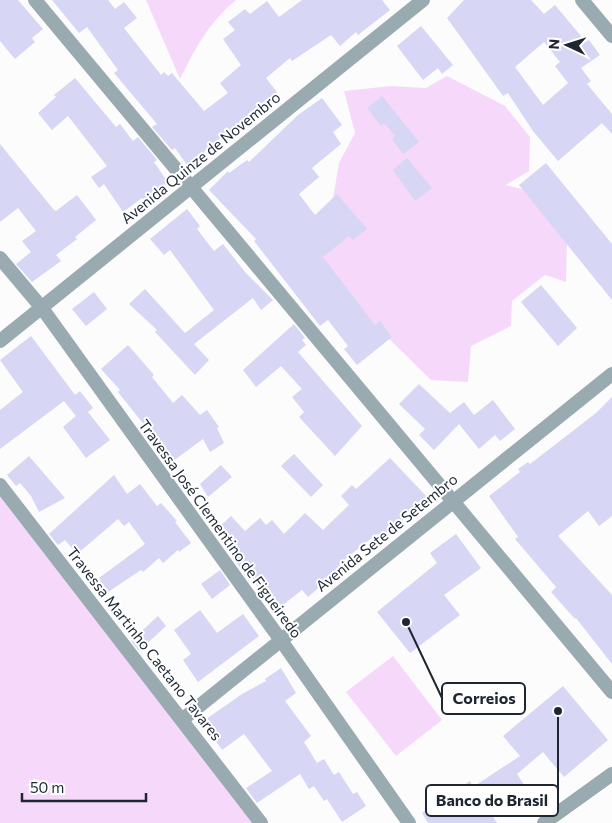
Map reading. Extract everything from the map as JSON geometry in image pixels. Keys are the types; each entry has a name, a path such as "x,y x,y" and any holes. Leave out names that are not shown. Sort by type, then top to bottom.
{"street":[{"path":"35,0 612,692"},
{"name":"Avenida Quinze de Novembro","path":"0,341 424,0"},
{"path":"582,0 612,36"},
{"name":"Travessa José Clementino de Figueiredo","path":"0,258 42,308 280,639 409,823"},
{"name":"Avenida Sete de Setembro","path":"183,719 280,639 612,374"},
{"name":"Travessa Martinho Caetano Tavares","path":"0,485 183,719 261,823"},
{"path":"544,823 612,774"}],"shaded area":[{"path":"146,0 236,0 226,8 210,27 180,79"},
{"path":"447,76 505,106 530,137 529,171 506,185 568,201 566,282 545,275 512,301 511,326 471,346 468,382 431,380 373,323 323,258 339,163 355,133 344,91 391,86 426,88"},
{"path":"0,497 254,823 0,823"},
{"path":"393,656 442,720 396,756 346,692"}],"building":[{"path":"0,0 18,0 43,29 32,38 35,42 15,59 0,41"},
{"path":"52,0 108,0 115,9 124,2 137,18 124,28 161,75 164,72 168,76 172,73 204,111 228,93 220,83 241,65 223,39 235,30 228,22 245,9 250,14 267,1 279,17 302,0 382,0 390,10 358,35 356,32 340,46 331,35 292,61 290,58 266,78 277,92 204,151 208,156 190,169 175,148 172,150 152,127 157,124 114,73 118,70 87,27 79,33"},
{"path":"464,0 531,0 544,14 555,5 586,42 589,40 600,55 581,68 591,81 587,84 612,114 612,134 602,123 558,161 533,131 508,93 503,96 447,18","holes":["544,42 560,62 555,66 568,83 543,105 515,67"]},
{"path":"421,26 453,65 442,74 438,68 423,80 397,46"},
{"path":"75,78 116,127 120,124 133,141 138,137 157,160 154,162 169,184 144,201 142,198 123,212 104,184 99,188 91,177 107,166 68,116 52,130 38,113 56,97 54,95"},
{"path":"382,96 419,142 403,154 392,139 395,136 384,123 381,126 367,108"},
{"path":"322,98 342,125 333,132 341,144 312,168 319,177 299,194 315,215 337,194 367,229 353,240 349,236 323,257 375,325 380,321 392,337 357,365 344,349 348,346 328,320 320,326 254,241 256,239 209,190 228,171 229,173 247,160 249,162 298,115"},
{"path":"0,144 54,210 56,211 77,195 96,220 75,237 77,239 56,255 61,261 32,282 16,264 31,252 22,241 36,231 18,208 0,222"},
{"path":"407,158 432,188 415,201 393,170"},
{"path":"546,163 612,244 612,300 519,185"},
{"path":"187,209 200,226 197,229 214,251 223,244 245,272 273,300 261,310 253,298 194,344 209,360 195,375 155,332 157,330 129,304 145,289 185,333 214,310 170,250 164,255 150,239"},
{"path":"541,285 577,328 558,346 521,302"},
{"path":"94,292 107,309 86,326 72,309"},
{"path":"294,324 305,338 302,340 306,345 298,352 362,426 335,456 299,417 304,412 292,397 302,389 281,366 256,387 243,370"},
{"path":"31,336 75,395 80,391 93,408 88,412 110,440 86,458 63,427 76,416 64,401 0,449 0,410 23,392 0,360"},
{"path":"128,345 154,375 152,377 173,403 182,395 200,415 207,410 219,427 217,428 224,443 210,452 203,439 173,461 118,392 120,390 101,369"},
{"path":"419,384 450,413 464,402 474,415 493,400 515,429 500,441 495,435 479,449 459,424 434,450 419,435 425,429 399,404"},
{"path":"612,397 612,516 599,526 588,511 558,536 612,595 612,664 576,618 551,592 556,587 515,539 518,537 489,496 520,472 518,469 528,462 530,464 596,413"},
{"path":"294,454 323,485 311,497 281,466"},
{"path":"29,456 65,498 39,512 31,496 20,483 16,486 7,475"},
{"path":"390,458 428,498 401,522 399,520 381,538 377,534 339,564 342,567 308,597 302,590 279,608 268,601 248,572 244,574 226,546 228,545 215,531 231,516 245,531 260,518 266,525 272,520 284,534 305,513 323,530 349,505 341,496 352,485 356,489"},
{"path":"221,465 232,477 208,497 200,484"},
{"path":"114,475 127,494 140,484 157,506 161,503 177,521 175,522 191,543 179,552 178,550 163,563 159,558 143,572 141,570 108,592 99,578 145,544 129,522 124,526 118,519 77,554 65,540 58,545 49,534"},
{"path":"456,534 481,568 444,595 460,615 410,653 377,612 437,563 430,553"},
{"path":"220,570 230,585 212,599 201,584"},
{"path":"200,610 217,633 243,614 259,636 198,682 183,660 191,654 174,630"},
{"path":"158,616 166,626 139,651 131,641"},
{"path":"281,668 296,693 285,701 311,736 304,742 317,763 324,759 334,775 339,772 353,794 357,792 366,806 342,822 327,799 324,801 314,786 309,789 300,774 257,803 246,788 272,771 244,734 222,750 202,722 242,694 266,681 265,679"},
{"path":"563,686 608,740 564,777 543,752 517,774 529,792 492,815 497,823 428,823 422,813 470,781 473,787 520,756 503,736"}],"place":[{"name":"Correios","path":"406,622"},
{"name":"Banco do Brasil","path":"558,711"}]}
